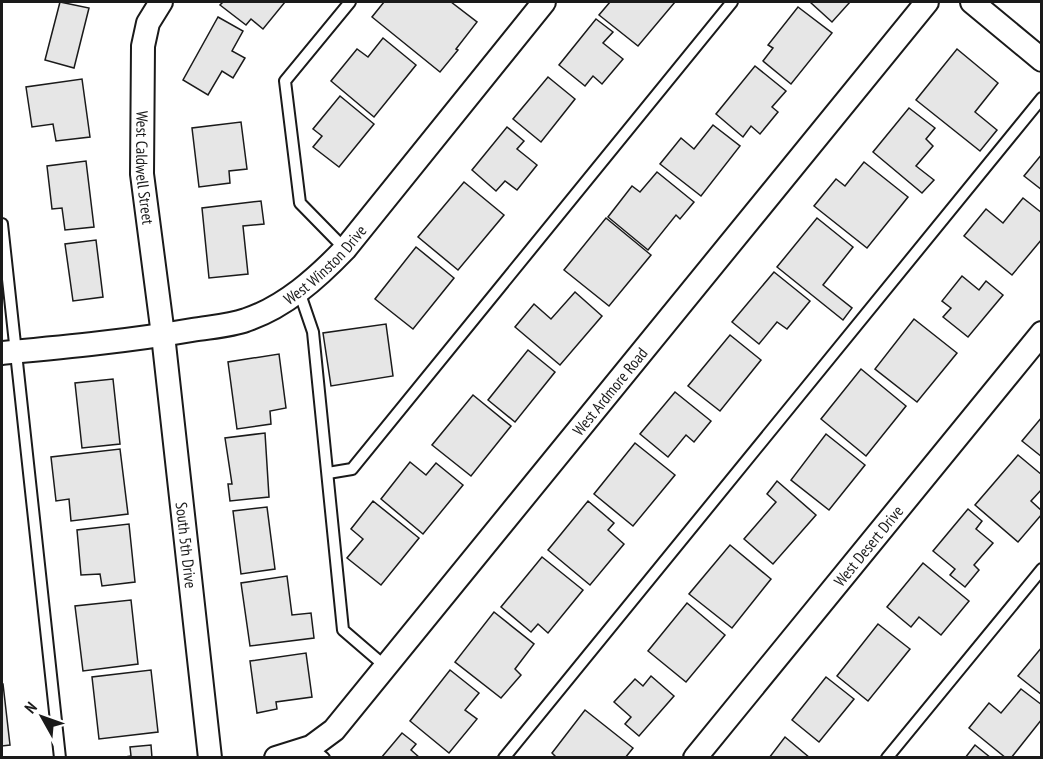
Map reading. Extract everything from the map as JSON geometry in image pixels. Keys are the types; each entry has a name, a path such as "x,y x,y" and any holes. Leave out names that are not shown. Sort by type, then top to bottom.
{"street":[{"name":"West Caldwell Street","path":"161,2 148,23 143,45 142,174 163,335"},
{"name":"West Winston Drive","path":"8,352 163,335 245,321 276,306 299,291 324,271 345,249 544,2"},
{"name":"West Ardmore Road","path":"276,758 317,752 927,2"},
{"path":"972,2 1041,60"},
{"name":"West Desert Drive","path":"695,758 1041,333"},
{"name":"South 5th Drive","path":"163,335 210,758"}],"lane":[{"path":"345,249 300,203 285,81 350,2"},
{"path":"328,473 352,470 732,2"},
{"path":"504,758 1041,98"},
{"path":"2,225 8,352 60,758"},
{"path":"299,291 313,332 343,630 386,667"},
{"path":"887,758 1041,569"}],"building":[{"path":"60,2 89,8 74,68 45,60"},
{"path":"223,2 285,2 263,29 251,19 246,25 220,5"},
{"path":"384,2 451,2 477,22 440,72 372,17"},
{"path":"610,2 675,2 638,46 599,15"},
{"path":"810,2 850,2 832,22"},
{"path":"798,7 832,33 791,84 763,61 773,48 768,45"},
{"path":"218,17 243,31 232,51 245,58 233,78 222,71 208,95 183,80"},
{"path":"596,19 613,32 603,43 623,59 602,84 593,76 585,86 559,65"},
{"path":"383,38 416,65 374,117 331,81 357,49 368,57"},
{"path":"957,49 998,83 975,112 997,130 980,151 916,100"},
{"path":"755,66 786,91 772,107 778,112 760,134 751,126 743,137 716,114"},
{"path":"548,77 575,99 541,142 513,119"},
{"path":"82,79 90,137 56,141 53,124 32,127 26,87"},
{"path":"340,96 374,124 339,167 313,147 322,136 313,129"},
{"path":"909,108 935,128 926,139 933,146 916,166 934,180 922,193 873,152"},
{"path":"241,122 247,169 229,171 230,183 199,187 192,128"},
{"path":"713,125 740,146 701,196 660,164 681,138 694,149"},
{"path":"507,127 524,141 517,149 537,165 517,190 505,181 496,191 472,170"},
{"path":"1042,154 1042,190 1024,176"},
{"path":"86,161 94,227 65,230 62,208 52,209 47,166"},
{"path":"864,162 908,197 867,248 814,206 836,179 845,186"},
{"path":"657,172 694,202 680,219 676,215 648,250 608,217 632,186 640,192"},
{"path":"464,182 504,215 458,270 418,237"},
{"path":"1023,198 1042,213 1042,239 1012,275 964,236 986,209 1003,223"},
{"path":"261,201 264,224 243,226 248,274 209,278 202,208"},
{"path":"606,218 651,255 609,306 564,270"},
{"path":"817,218 853,247 823,285 852,308 843,320 777,267"},
{"path":"96,240 103,297 73,301 65,244"},
{"path":"416,247 454,278 413,329 375,299"},
{"path":"774,272 810,301 787,329 777,322 759,344 732,322"},
{"path":"962,276 979,290 986,281 1003,295 968,337 943,317 951,308 942,301"},
{"path":"575,292 602,316 560,365 515,327 534,304 551,319"},
{"path":"914,319 957,353 917,402 875,369"},
{"path":"386,324 393,376 331,386 323,333"},
{"path":"730,335 761,360 720,411 688,386"},
{"path":"528,350 555,372 515,422 488,400"},
{"path":"279,354 286,408 270,411 271,424 237,429 228,362"},
{"path":"861,369 906,406 866,456 821,419"},
{"path":"113,379 120,444 82,448 75,383"},
{"path":"675,392 711,421 694,442 686,435 668,457 640,434"},
{"path":"473,395 511,426 471,476 432,445"},
{"path":"1042,417 1042,457 1022,441"},
{"path":"265,433 269,497 230,501 228,484 232,484 225,438"},
{"path":"826,434 865,465 829,510 791,480"},
{"path":"635,443 675,475 633,526 594,494"},
{"path":"120,449 128,514 71,521 69,499 56,501 51,457"},
{"path":"1018,455 1042,475 1042,489 1031,501 1042,511 1042,514 1018,542 975,505"},
{"path":"410,462 426,475 436,463 463,485 423,534 381,499"},
{"path":"777,481 816,515 773,564 744,539 776,502 767,494"},
{"path":"373,501 419,538 381,585 347,558 363,539 351,529"},
{"path":"588,501 614,523 608,530 624,544 590,585 548,550"},
{"path":"267,507 275,569 241,574 233,511"},
{"path":"968,509 982,521 976,529 993,543 974,565 979,570 965,587 950,575 955,569 933,551"},
{"path":"129,524 135,582 102,586 100,574 81,575 77,530"},
{"path":"730,545 771,579 732,628 689,594"},
{"path":"542,557 583,590 548,633 538,624 531,632 501,607"},
{"path":"923,563 969,601 941,635 919,617 911,627 887,607"},
{"path":"287,576 292,615 311,613 314,638 250,646 241,583"},
{"path":"131,600 138,664 83,671 75,606"},
{"path":"687,603 725,635 686,682 648,651"},
{"path":"494,612 534,644 515,669 521,675 501,698 455,662"},
{"path":"878,624 910,649 868,701 837,676"},
{"path":"1042,647 1042,695 1018,676"},
{"path":"306,653 312,697 276,702 277,709 257,713 250,661"},
{"path":"151,670 158,732 99,739 92,677"},
{"path":"450,670 479,693 465,710 477,719 449,753 410,721"},
{"path":"651,676 674,696 639,736 625,724 631,717 614,702 635,679 643,686"},
{"path":"826,677 854,699 819,742 792,720"},
{"path":"2,684 10,745 2,746"},
{"path":"1021,689 1042,705 1042,719 1011,758 1006,758 969,728 989,703 1001,713"},
{"path":"585,710 633,748 625,758 557,758 552,753"},
{"path":"402,733 416,744 411,750 420,758 381,758"},
{"path":"785,737 810,758 769,758"},
{"path":"151,745 152,758 119,758 131,756 130,747"},
{"path":"975,745 991,758 965,758"}]}
